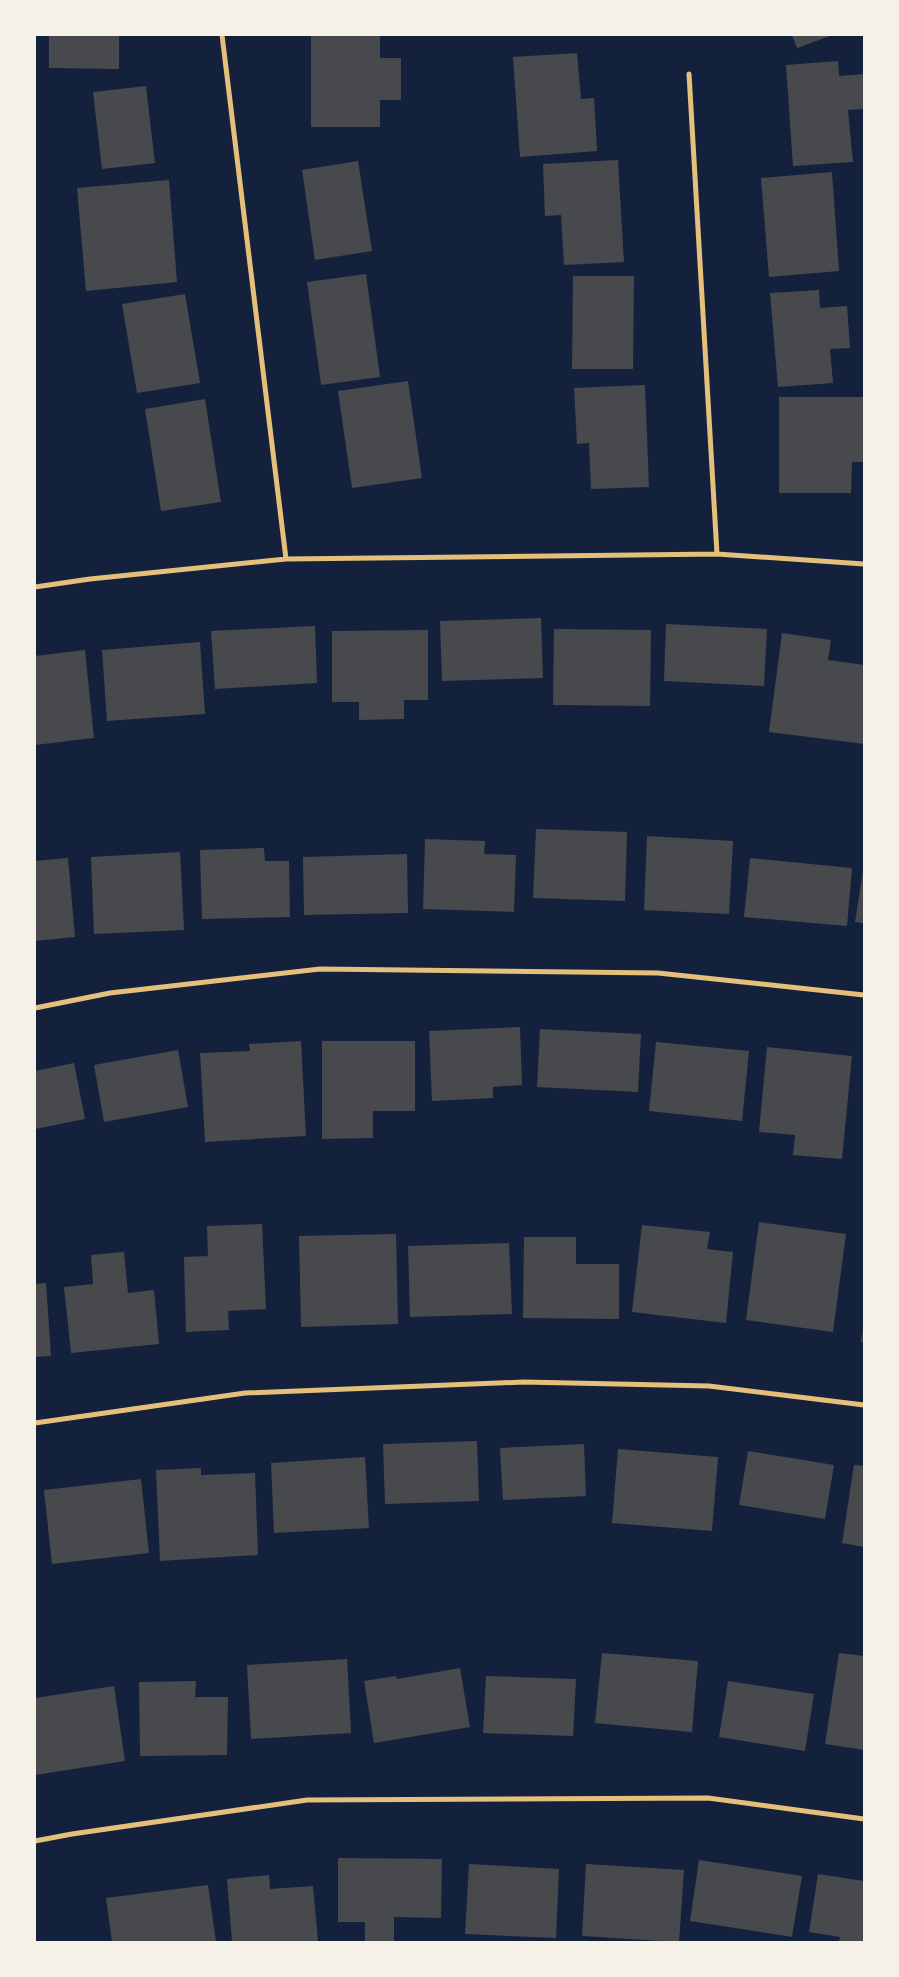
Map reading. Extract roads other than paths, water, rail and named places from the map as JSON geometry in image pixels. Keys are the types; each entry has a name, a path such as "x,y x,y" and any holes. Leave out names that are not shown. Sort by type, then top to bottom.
{"street":[{"path":"222,35 286,559"},
{"path":"689,74 717,554"},
{"path":"35,587 90,579 286,559 717,554 864,564"},
{"path":"35,1008 110,993 320,969 658,973 864,995"},
{"path":"35,1423 245,1393 524,1382 709,1386 864,1405"},
{"path":"35,1841 307,1800 708,1798 864,1819"}]}
